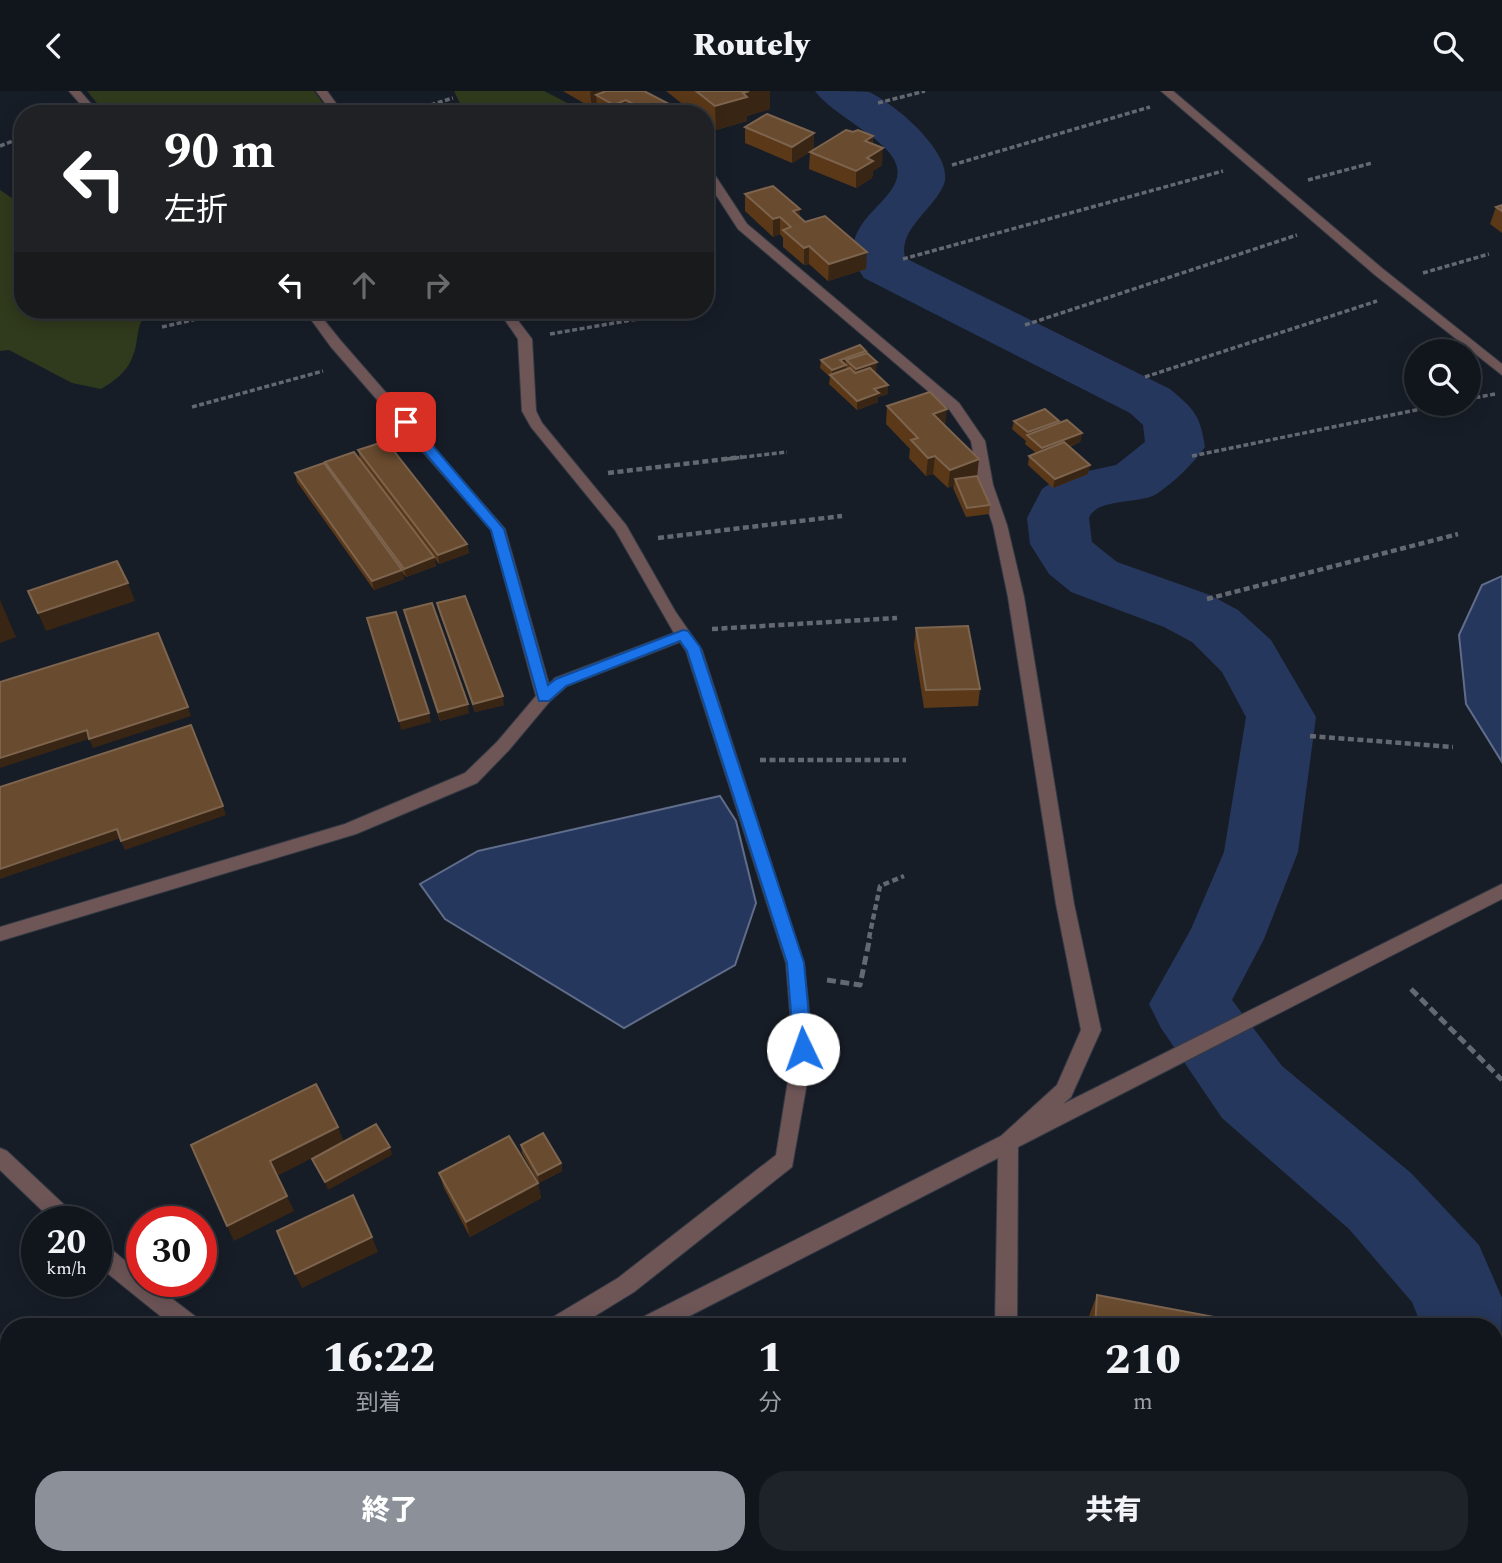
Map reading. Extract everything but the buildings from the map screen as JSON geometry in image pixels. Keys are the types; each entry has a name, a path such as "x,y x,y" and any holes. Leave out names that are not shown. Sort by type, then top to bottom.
{"street":[{"path":"74,91 87,105"},
{"path":"321,91 332,105"},
{"path":"1166,91 1379,272 1502,370"},
{"path":"714,182 742,226 954,406 978,441 986,485 1000,525 1016,597 1065,904 1091,1030 1064,1091 1008,1142 1006,1318"},
{"path":"317,319 498,529 544,697"},
{"path":"511,319 525,339 529,411 536,424 621,528 692,632 694,650 795,963 803,1049 785,1160 626,1285 571,1318"},
{"path":"0,934 350,829 471,778 503,746 544,697 561,682 692,632"},
{"path":"663,1318 1502,891"},
{"path":"0,1157 51,1206"},
{"path":"112,1265 180,1318"}],"path":[{"path":"878,103 925,91"},
{"path":"431,105 453,98"},
{"path":"952,165 1161,104"},
{"path":"1305,181 1372,163"},
{"path":"903,259 1223,171"},
{"path":"1025,325 1298,234"},
{"path":"1416,275 1489,254"},
{"path":"1145,377 1378,301"},
{"path":"162,327 197,319"},
{"path":"539,336 638,319"},
{"path":"192,407 329,369"},
{"path":"1481,397 1502,393"},
{"path":"1192,456 1404,412"},
{"path":"600,474 787,452"},
{"path":"647,540 842,516"},
{"path":"1207,599 1458,534"},
{"path":"692,632 897,618"},
{"path":"1310,736 1453,747"},
{"path":"752,760 906,760"},
{"path":"822,979 860,985 880,886 904,876"},
{"path":"1411,989 1502,1080"}],"green space":[{"path":"87,91 314,91 324,105 99,105"},
{"path":"454,91 544,91 571,105 461,105"},
{"path":"0,190 14,198 14,319 142,319 130,363 119,376 101,389 72,383 9,350 0,351"}],"water":[{"path":"1502,576 1502,762 1466,704 1459,635 1482,585"},
{"path":"720,796 736,821 756,903 735,965 624,1028 445,919 420,884 478,851"}],"waterway":[{"path":"838,91 895,134 920,162 922,174 919,185 880,239 878,253 882,267 1150,401 1172,420 1175,447 1135,481 1081,491 1064,503 1058,518 1061,544 1071,559 1094,577 1187,611 1215,626 1247,657 1281,717 1261,852 1225,939 1189,1004 1252,1092 1380,1201 1447,1275 1464,1318"}],"route":[{"path":"406,422 498,529 544,697 561,682 683,635 694,650 736,773 795,963 803,1049"}]}
